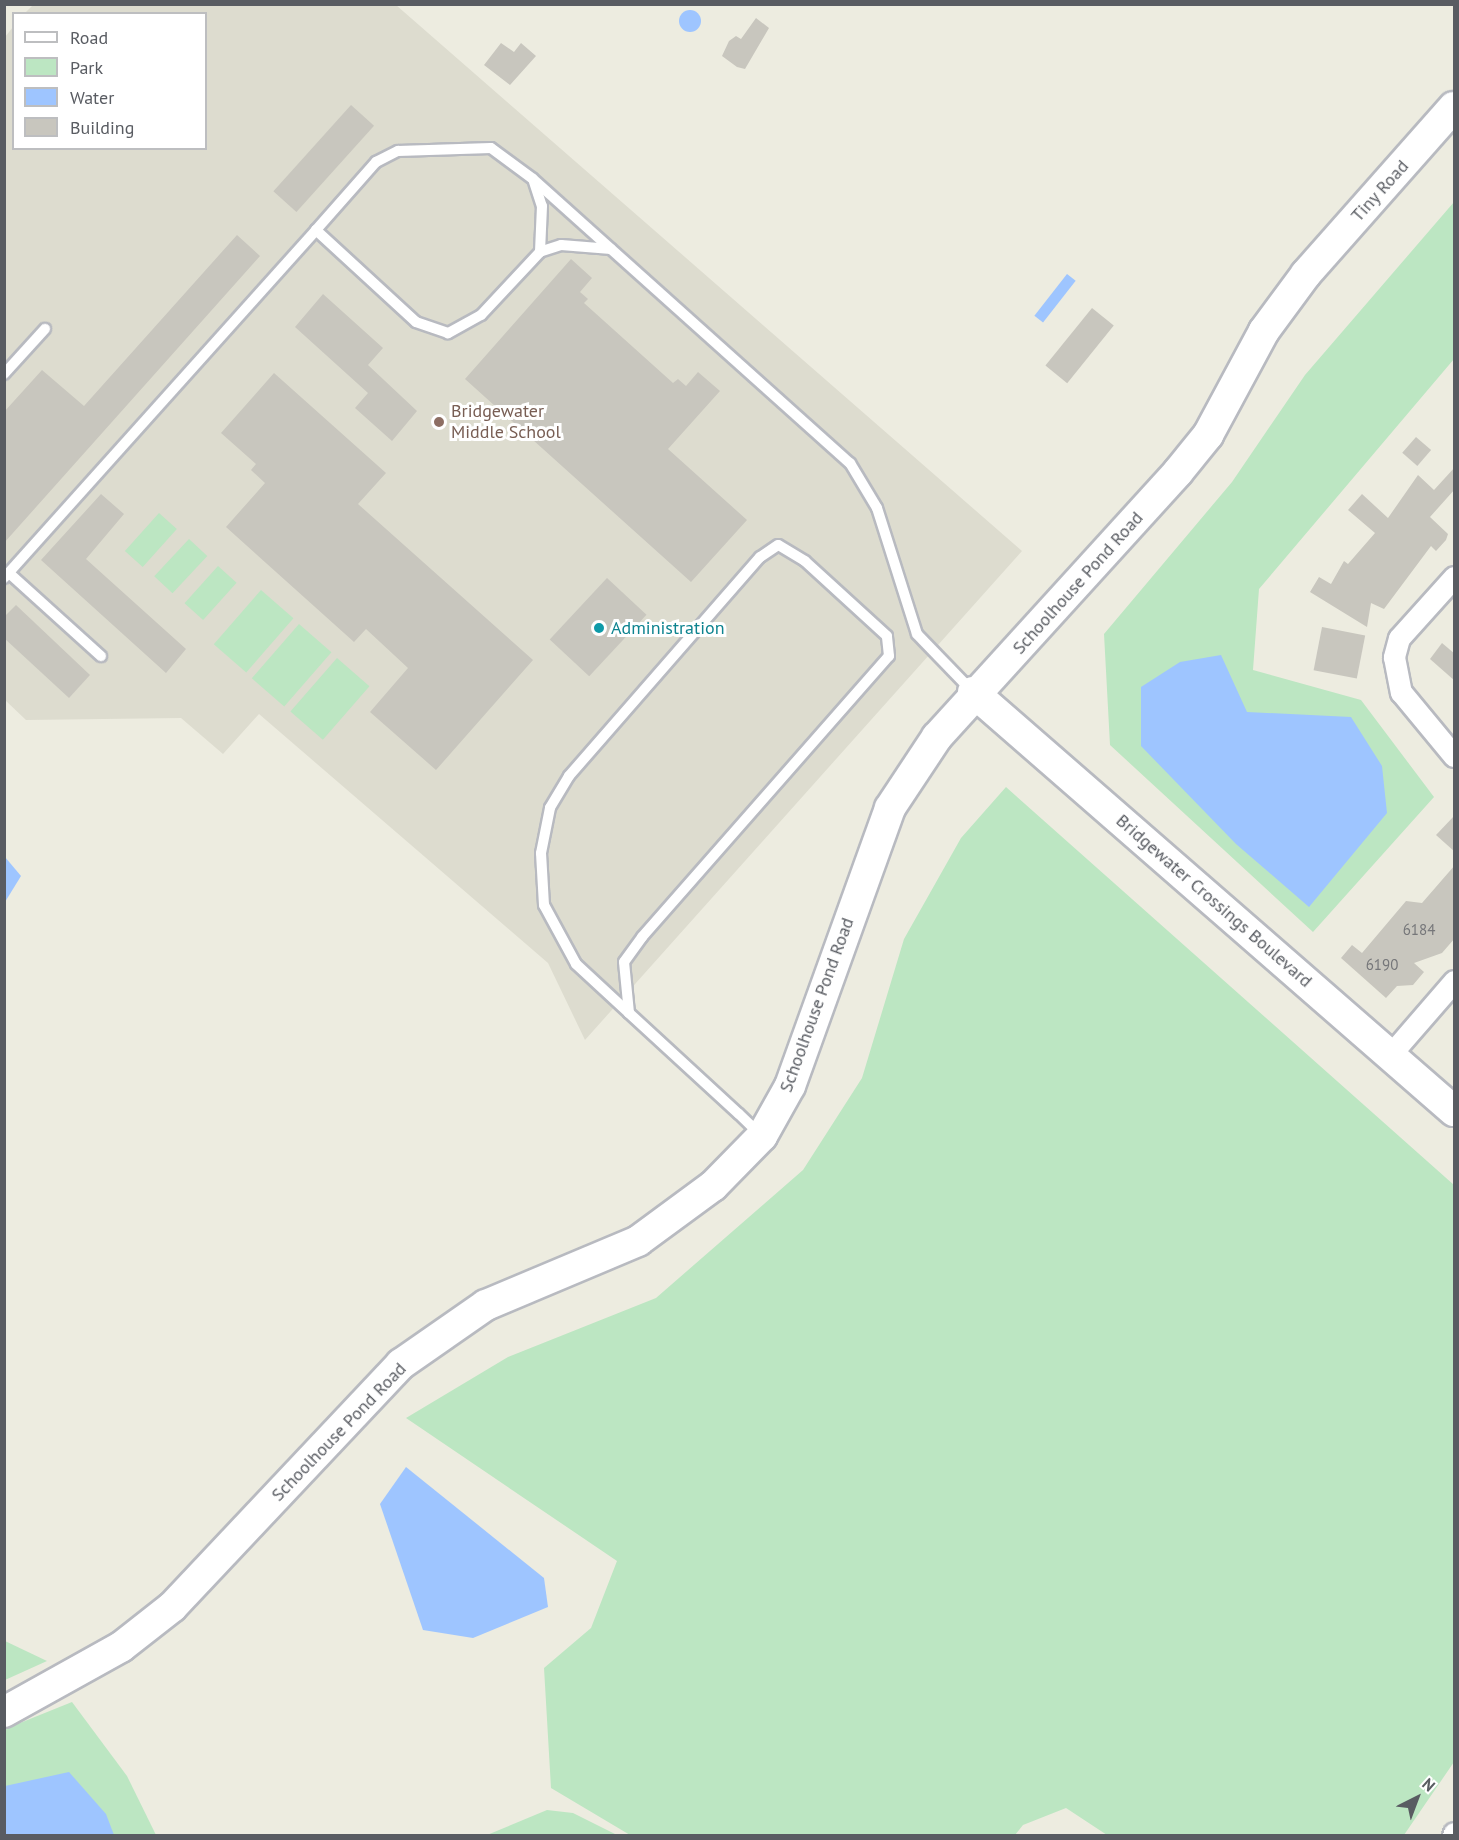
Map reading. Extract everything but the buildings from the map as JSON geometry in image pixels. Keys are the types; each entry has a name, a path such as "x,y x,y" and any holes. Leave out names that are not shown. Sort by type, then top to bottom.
{"street":[{"name":"Tiny Road","path":"1306,274 1455,107"},
{"name":"Schoolhouse Pond Road","path":"4,1712 121,1647 172,1606 401,1364 486,1305 638,1241 713,1186 762,1136 790,1086 890,808 973,692 1065,601 1186,463 1228,400 1264,331 1306,274"},
{"path":"1455,577 1400,638 1394,657 1401,692 1455,756"},
{"name":"Bridgewater Crossings Boulevard","path":"973,692 1455,1111"},
{"path":"1390,1055 1455,981"}],"lane":[{"path":"100,656 7,575 376,162 398,151 491,148 533,179 850,463 877,507 917,634 973,692"},
{"path":"533,179 542,206 540,252"},
{"path":"316,230 416,322 448,333 481,315 540,252 561,245 611,249"},
{"path":"4,374 45,329"},
{"path":"629,1013 624,962 642,937 889,656 887,636 805,561 778,545 760,557 576,767 550,808 541,853 544,905 576,964 762,1136"}],"shaded area":[{"name":"Bridgewater Middle School","path":"33,5 396,5 1022,551 585,1040 548,963 259,714 223,754 181,718 26,720 5,700 5,37 12,28 12,150 207,150 207,12 26,12"}],"green space":[{"path":"1454,202 1454,359 1259,589 1253,670 1361,700 1434,797 1313,932 1110,745 1104,634 1232,482 1305,375"},
{"path":"159,513 177,529 143,567 125,551"},
{"path":"189,539 207,556 173,593 154,576"},
{"path":"218,566 237,583 203,620 185,603"},
{"path":"261,590 293,618 246,673 214,644"},
{"path":"299,624 331,652 284,707 252,678"},
{"path":"337,658 369,686 323,740 290,712"},
{"path":"1006,787 1454,1185 1454,1762 1404,1835 1107,1835 1066,1808 1023,1825 1015,1835 630,1835 551,1788 544,1668 591,1628 617,1561 406,1418 508,1357 656,1298 803,1170 862,1078 904,939 961,838"},
{"path":"5,1641 47,1661 5,1680"},
{"path":"72,1702 127,1776 156,1835 5,1836 5,1729"},
{"path":"547,1810 573,1813 617,1835 487,1835"}],"water":[{"path":"690,10 698,13 701,21 698,29 690,32 682,29 679,21 682,13"},
{"path":"1067,274 1076,281 1043,323 1034,316"},
{"path":"1221,655 1247,712 1351,717 1382,766 1387,813 1309,907 1236,844 1141,746 1141,687 1180,662"},
{"path":"5,857 21,876 5,902"},
{"path":"406,1467 544,1578 548,1607 473,1638 423,1630 380,1504"},
{"path":"69,1772 106,1814 114,1835 5,1835 5,1786"}],"place":[{"name":"Bridgewater Middle School","path":"439,422"},
{"name":"Administration","path":"599,628"}]}
